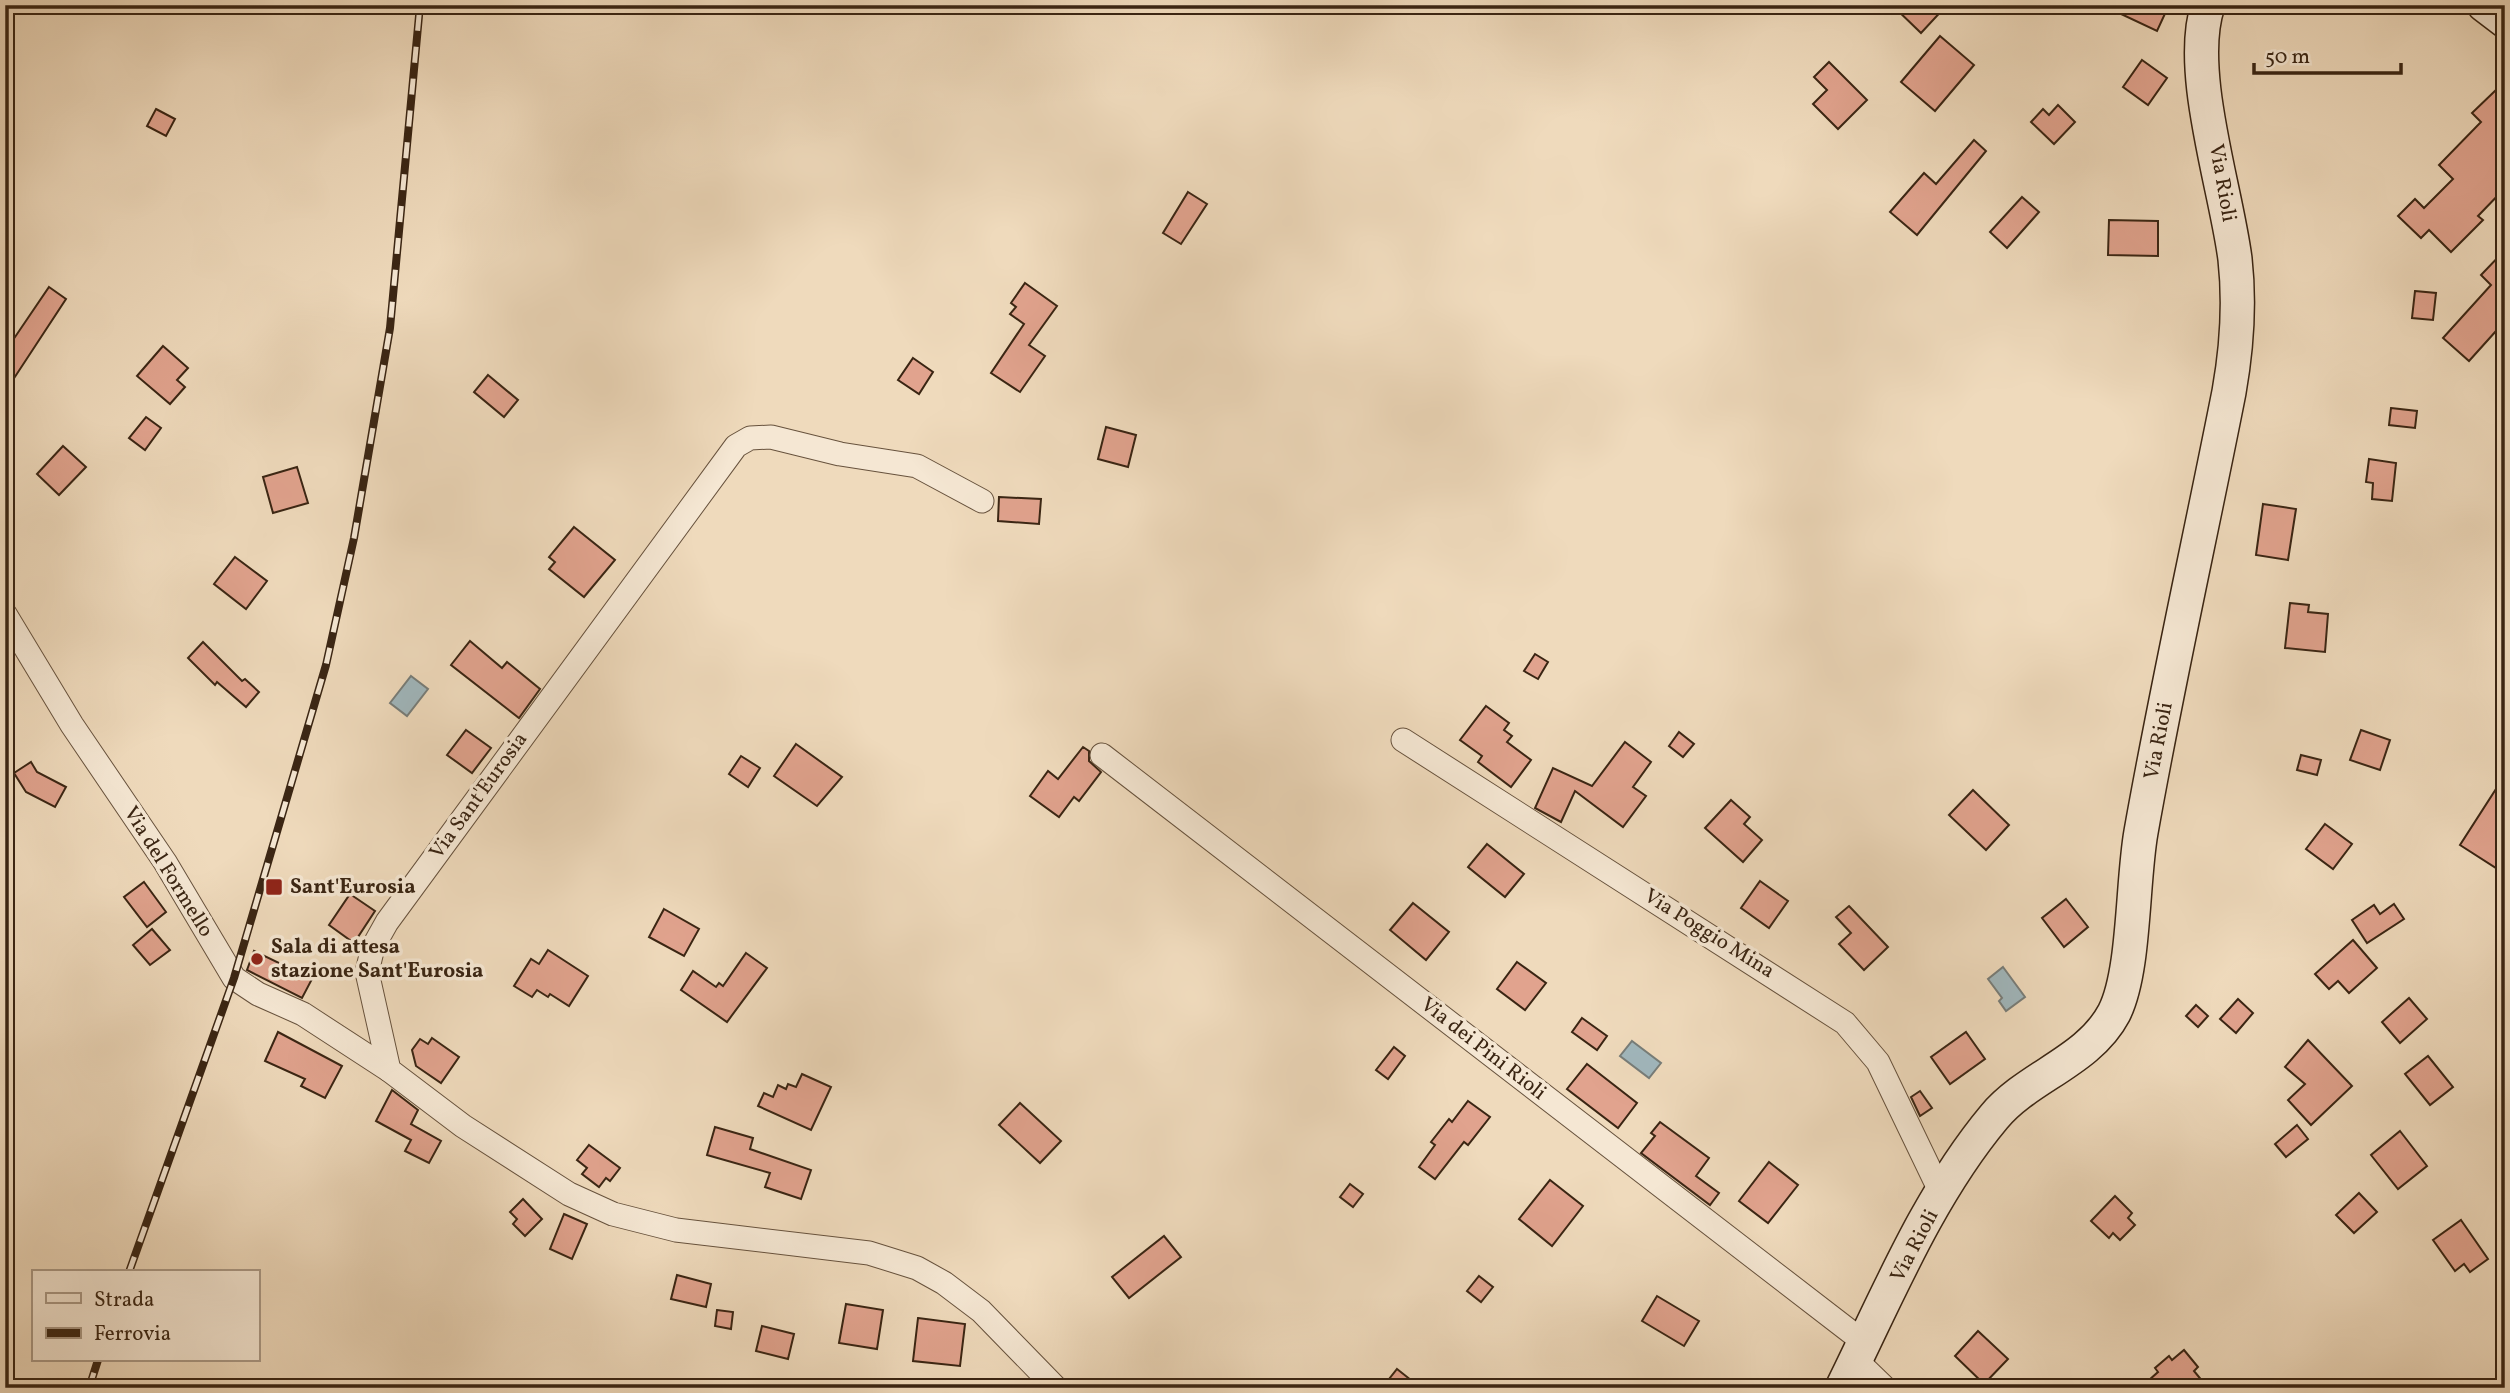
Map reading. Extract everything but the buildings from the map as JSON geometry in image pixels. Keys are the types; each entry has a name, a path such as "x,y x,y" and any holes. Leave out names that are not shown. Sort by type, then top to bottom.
{"main road":[{"name":"Via Rioli","path":"1854,1364 1942,1195 1980,1135 2002,1108 2028,1086 2080,1052 2102,1030 2114,1012 2123,985 2140,834 2227,406 2237,340 2235,258 2203,78 2201,39 2208,5"},
{"path":"2484,5 2505,21"}],"street":[{"name":"Via Sant'Eurosia","path":"389,1070 368,976 370,955 377,937 732,450 750,438 765,436 840,454 917,466 982,502"},
{"name":"Via del Formello","path":"5,614 72,725 165,862 234,978 258,994 303,1014 389,1070"},
{"name":"Via Poggio Mina","path":"1403,740 1838,1016 1859,1036 1878,1062 1942,1195"},
{"name":"Via dei Pini Rioli","path":"1102,755 1885,1388"},
{"path":"389,1070 454,1121 514,1161 569,1194 613,1214 676,1230 869,1253 917,1268 944,1283 981,1311 1056,1388"}],"water":[{"path":"411,676 428,689 407,716 390,703"},
{"path":"2003,967 2025,997 2006,1011 1999,1001 2002,998 1988,979"},
{"path":"1632,1041 1661,1063 1649,1078 1620,1056"}],"railway":[{"path":"130,1270 234,978 326,665 354,538 390,328 420,5"},
{"path":"89,1388 97,1362"}],"place":[{"name":"Sant'Eurosia","path":"274,887"},
{"name":"Sala di attesa stazione Sant'Eurosia","path":"257,959"}]}
